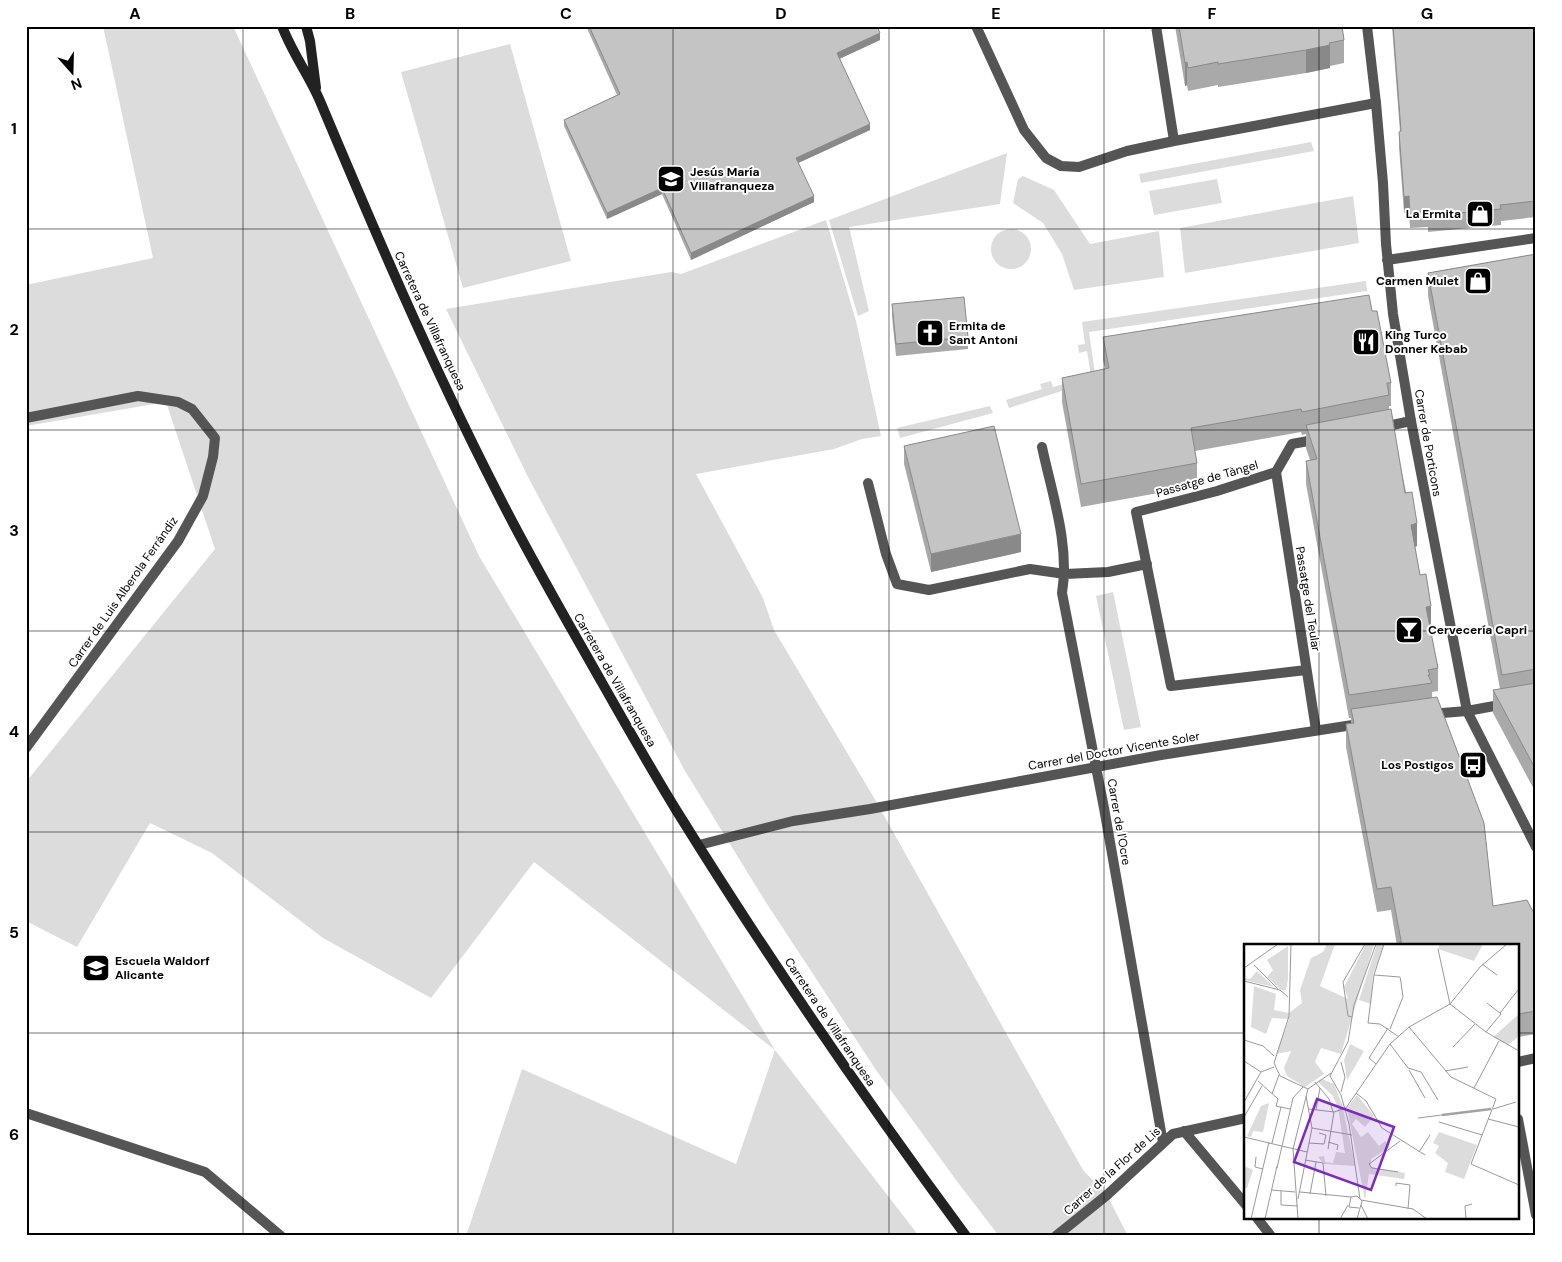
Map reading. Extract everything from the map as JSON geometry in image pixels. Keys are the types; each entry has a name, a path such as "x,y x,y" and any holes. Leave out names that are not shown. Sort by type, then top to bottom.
{"main road":[{"name":"Carretera de Villafranquesa","path":"282,26 290,46 317,94 367,214 419,330 496,491 626,726 699,845 823,1037 966,1236"},
{"name":"Carretera de Villafranquesa","path":"306,26 310,41 317,94"}],"street":[{"path":"976,26 1024,130 1046,158 1061,166 1079,167 1127,151 1376,103"},
{"path":"1156,26 1174,141"},
{"name":"Carrer de Porticons","path":"1367,26 1384,183 1387,260 1393,314 1411,421 1467,711 1536,846"},
{"path":"1387,260 1536,238"},
{"name":"Carrer de Luis Alberola Ferrándiz","path":"26,418 138,396 178,402 192,409 215,438 213,457 203,496 178,541 26,748"},
{"path":"1374,428 1411,421"},
{"name":"Passatge de Tàngel","path":"1306,670 1171,686 1136,512 1217,492 1276,472 1292,444 1329,437"},
{"name":"Carrer de l'Ocre","path":"1042,447 1059,527 1065,574 1062,593 1096,766 1163,1143"},
{"name":"Passatge del Teular","path":"1276,472 1316,730"},
{"path":"868,483 886,554 897,584 929,590 1030,569 1065,574 1108,572 1147,564"},
{"path":"1416,716 1467,711 1514,703"},
{"name":"Carrer del Doctor Vicente Soler","path":"699,845 793,821 870,809 1096,766 1367,722"},
{"path":"1520,1062 1536,1058"},
{"path":"26,1113 206,1172 280,1236"},
{"name":"Carrer de la Flor de Lis","path":"1056,1236 1107,1195 1173,1134 1244,1118"},
{"path":"1520,1130 1536,1215"},
{"path":"1184,1131 1244,1203"},
{"path":"1258,1220 1271,1236"}],"shaded area":[{"path":"103,26 233,26 479,556 775,1050 534,862 431,998 323,938 212,853 150,823 77,947 26,921 26,782 215,549 166,402 26,426 26,285 153,258"},
{"path":"510,44 571,261 463,288 401,72"},
{"path":"1311,142 1314,151 1141,183 1139,174"},
{"path":"1007,153 1000,204 849,227 869,311 858,316 829,220"},
{"path":"1023,176 1054,190 1090,244 1159,231 1164,277 1074,290 1062,254 1043,223 1013,203 1018,179"},
{"path":"1217,179 1222,203 1154,215 1149,191"},
{"path":"1353,196 1359,243 1185,273 1180,228"},
{"path":"826,220 856,321 881,436 862,439 834,449 696,474 763,598 774,630 873,796 1083,1170 1107,1195 1128,1236 999,1236 959,1184 876,1070 767,904 685,771 527,475 446,309 671,272 681,274"},
{"path":"1011,229 1025,235 1031,249 1025,263 1011,269 997,263 991,249 997,235"},
{"path":"1366,281 1367,291 1089,332 1096,380 1009,408 1006,400 1042,389 1040,384 1051,381 1053,387 1091,376 1087,351 1079,353 1078,345 1085,344 1082,322"},
{"path":"990,406 993,413 900,438 897,428"},
{"path":"1113,592 1141,727 1124,730 1096,596"},
{"path":"775,1050 919,1236 466,1236 522,1069 736,1164"}],"building":[{"path":"589,26 877,26 880,33 837,53 870,124 796,158 814,196 691,253 662,188 607,213 564,120 620,94"},
{"path":"1179,26 1342,26 1344,40 1306,50 1188,68 1187,62 1185,63"},
{"path":"1393,26 1536,26 1536,201 1500,205 1501,209 1428,216 1428,211 1410,213 1409,196 1404,197"},
{"path":"1536,254 1536,669 1502,675 1428,273"},
{"path":"1369,295 1372,311 1377,311 1391,383 1387,383 1389,395 1302,412 1301,409 1191,428 1197,463 1081,484 1062,378 1109,368 1103,337"},
{"name":"Ermita de Sant Antoni","path":"964,297 968,337 896,344 892,304"},
{"path":"1391,409 1405,493 1412,492 1417,523 1411,525 1420,575 1426,574 1431,606 1426,607 1438,668 1428,670 1432,683 1349,695 1306,461 1317,459 1306,425"},
{"path":"994,426 1021,534 931,554 904,446"},
{"path":"1536,683 1536,770 1493,690"},
{"path":"1437,697 1484,823 1493,906 1527,900 1536,917 1536,1011 1520,1014 1520,944 1402,944 1391,887 1377,889 1346,724 1354,723 1351,709"}],"place":[{"name":"Jesús María Villafranqueza","path":"671,179"},
{"name":"La Ermita","path":"1480,214"},
{"name":"Carmen Mulet","path":"1478,281"},
{"name":"Ermita de Sant Antoni","path":"930,333"},
{"name":"King Turco Donner Kebab","path":"1366,342"},
{"name":"Cervecería Capri","path":"1409,630"},
{"name":"Los Postigos","path":"1473,765"},
{"name":"Escuela Waldorf Alicante","path":"96,968"}]}
